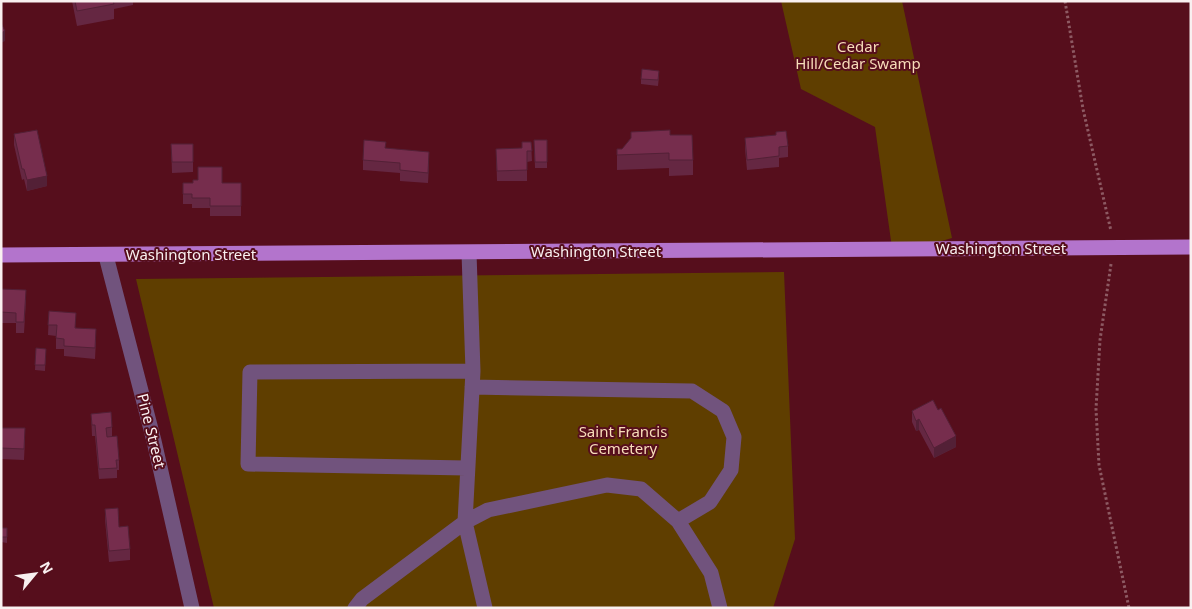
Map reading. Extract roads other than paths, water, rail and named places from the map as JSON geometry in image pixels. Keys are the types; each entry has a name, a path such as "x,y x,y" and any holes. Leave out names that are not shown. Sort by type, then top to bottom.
{"main road":[{"name":"Washington Street","path":"1,255 106,256 1191,247"}],"street":[{"path":"469,253 473,371 466,468 465,522 485,608"},
{"name":"Pine Street","path":"106,256 154,441 192,608"},
{"path":"466,468 248,464 250,372 473,371"},
{"path":"472,387 692,391 723,411 734,437 731,470 710,502 678,521"},
{"path":"354,608 362,598 465,522 488,510 606,485 641,489 678,521 712,573 720,608"}],"park label":[{"name":"Cedar Hill/Cedar Swamp","path":"858,56"},
{"name":"Saint Francis Cemetery","path":"623,440"}]}
